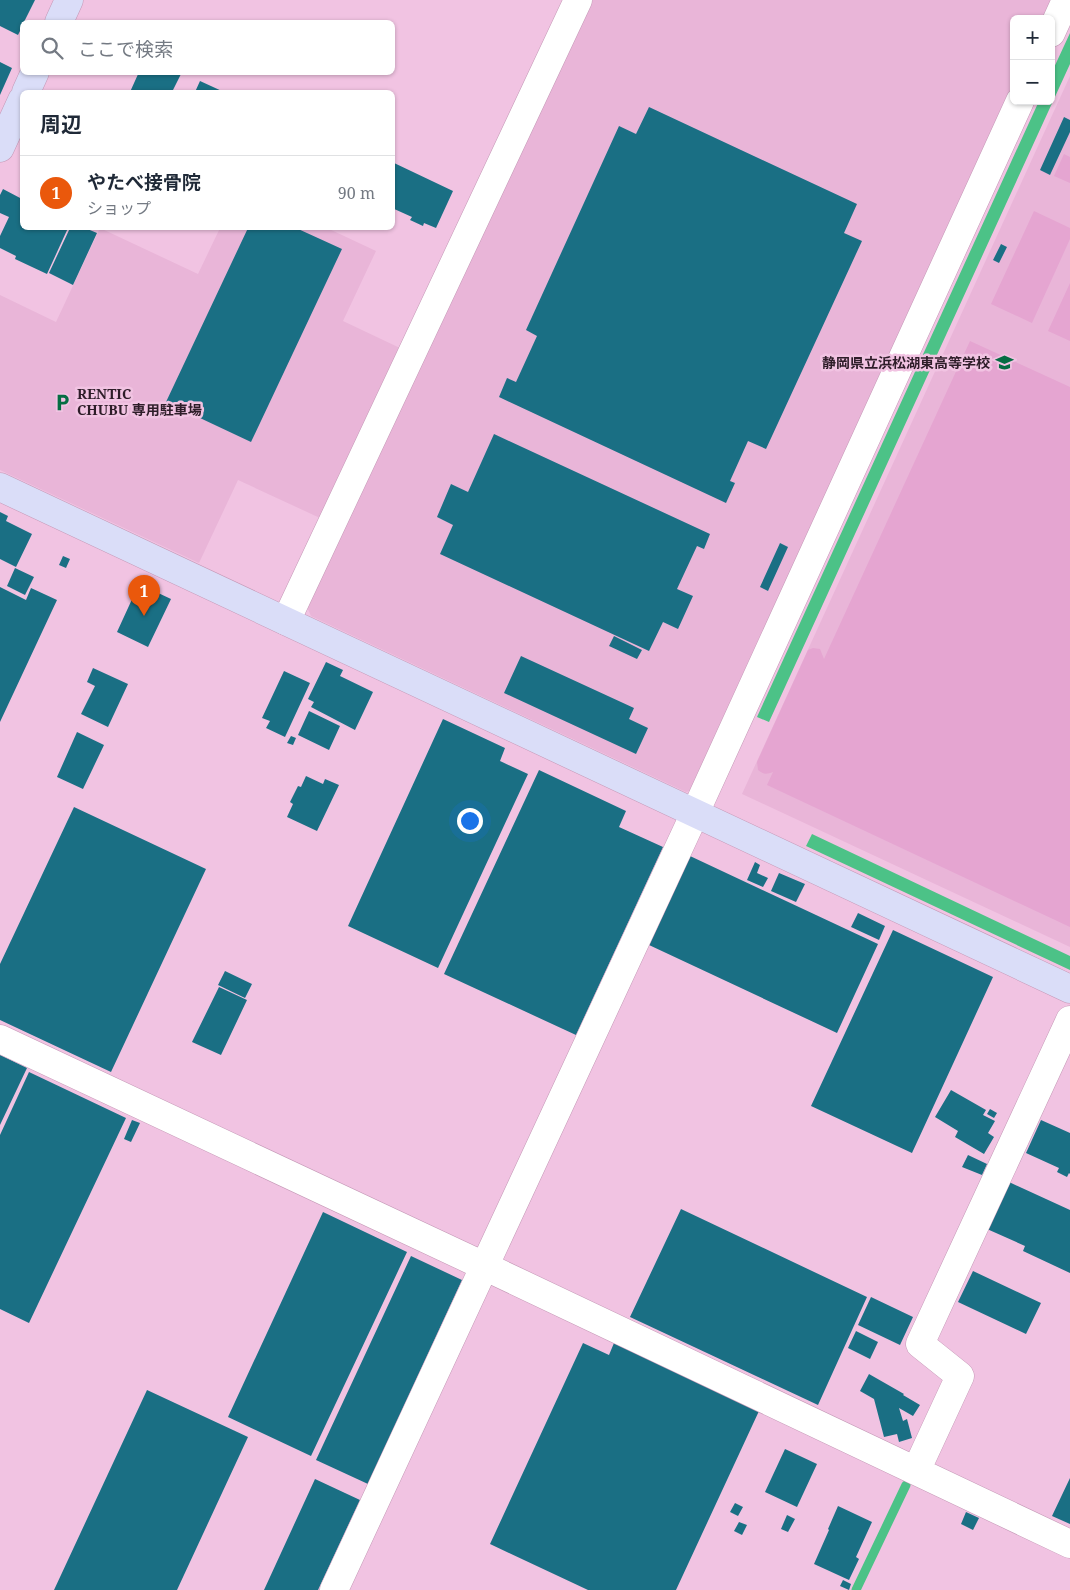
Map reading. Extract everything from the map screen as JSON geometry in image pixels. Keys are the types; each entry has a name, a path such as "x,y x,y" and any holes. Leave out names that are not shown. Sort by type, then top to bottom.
{"street":[{"path":"60,20 69,0"},
{"path":"286,621 578,0"},
{"path":"1055,24 1066,0"},
{"path":"27,90 34,75"},
{"path":"0,148 20,104"},
{"path":"334,1590 695,813 1018,105"},
{"path":"0,487 1070,989"},
{"path":"916,1471 960,1376 920,1344 1070,1020"},
{"path":"0,1040 484,1266 1070,1544"}],"shaded area":[{"path":"593,0 1055,0 1048,15 1010,15 1010,99 694,790 686,792 311,616 307,607"},
{"path":"1070,33 1070,64 1055,97 1055,65"},
{"name":"静岡県立浜松湖東高等学校","path":"1070,76 1070,947 742,794"},
{"path":"1037,105 1051,105 769,722 757,717"},
{"path":"1064,154 1070,157 1070,183 1054,176"},
{"path":"1034,211 1070,228 1070,239 1032,323 991,304"},
{"path":"99,230 104,230 198,274 219,230 331,230 376,251 343,321 400,348 320,518 238,480 199,563 0,470 0,295 56,322"},
{"path":"1070,283 1070,341 1048,331"},
{"name":"静岡県立浜松湖東高等学校","path":"970,341 1070,387 1070,927 767,785 773,772 766,774 758,770 757,762 808,650 813,648 820,649 824,659"},
{"path":"812,834 1070,956 1070,970 806,846"}],"building":[{"path":"0,0 35,0 25,20 20,20 18,35 0,26"},
{"path":"0,62 12,68 0,95"},
{"path":"138,75 180,75 173,90 131,90"},
{"path":"200,81 220,90 196,90"},
{"path":"649,107 857,204 844,233 862,241 766,449 748,441 730,481 735,483 726,503 499,397 507,378 516,382 537,336 526,330 619,126 636,134"},
{"path":"1064,117 1070,120 1070,132 1050,175 1040,170"},
{"path":"395,163 453,191 436,228 424,223 423,226 410,220 412,217 395,209"},
{"path":"3,189 20,198 20,230 67,230 47,274 15,259 16,256 0,248 0,236 9,217 0,213 0,195"},
{"path":"69,230 90,230 97,233 73,285 49,273"},
{"path":"247,230 300,230 342,249 251,442 166,402"},
{"path":"1001,244 1007,247 999,263 993,260"},
{"path":"494,434 710,534 704,549 697,546 677,589 693,596 678,629 663,622 649,651 440,554 453,525 437,517 451,484 468,492"},
{"path":"0,512 8,516 6,521 32,534 16,567 0,559"},
{"path":"780,543 788,547 768,591 760,587"},
{"path":"63,556 70,559 66,568 59,565"},
{"path":"15,568 34,577 25,595 7,586"},
{"path":"139,584 171,599 148,647 117,632"},
{"path":"0,587 26,600 31,588 57,600 0,722"},
{"path":"614,636 642,650 637,659 609,646"},
{"path":"521,656 634,708 629,719 648,728 636,754 504,693"},
{"path":"326,662 343,670 340,676 373,692 355,730 311,707 314,702 308,699"},
{"path":"93,668 128,684 108,727 81,714 95,686 87,682"},
{"path":"284,671 310,683 285,737 266,728 270,721 262,718"},
{"path":"309,711 340,726 329,750 298,735"},
{"path":"443,719 505,748 500,761 528,774 438,968 348,926"},
{"path":"77,732 104,745 83,789 57,777"},
{"path":"291,736 296,738 293,745 287,743"},
{"path":"539,770 626,811 619,827 663,847 576,1035 444,974"},
{"path":"306,776 323,784 325,779 339,785 317,831 287,817 293,804 290,802 298,786 301,787"},
{"path":"74,807 206,869 111,1072 0,1020 0,964"},
{"path":"690,856 878,944 837,1033 649,945"},
{"path":"755,862 760,865 757,873 768,878 763,887 747,880"},
{"path":"779,873 805,884 796,902 771,891"},
{"path":"858,913 885,926 879,940 851,927"},
{"path":"893,930 993,977 912,1153 811,1106"},
{"path":"225,971 252,984 245,998 218,985"},
{"path":"219,987 247,1000 221,1055 192,1042"},
{"path":"0,1055 27,1068 0,1125"},
{"path":"29,1072 126,1118 29,1323 0,1309 0,1135"},
{"path":"951,1090 986,1110 983,1115 995,1121 988,1133 994,1137 984,1154 955,1137 958,1131 935,1117"},
{"path":"990,1109 997,1113 994,1118 987,1114"},
{"path":"132,1120 140,1123 131,1142 124,1139"},
{"path":"1041,1120 1070,1133 1070,1174 1067,1177 1057,1172 1059,1168 1026,1153"},
{"path":"968,1155 987,1164 982,1175 962,1167"},
{"path":"1009,1182 1070,1210 1070,1273 1023,1251 1025,1246 987,1229"},
{"path":"681,1209 867,1297 818,1405 630,1317"},
{"path":"323,1212 407,1252 311,1456 228,1417"},
{"path":"411,1256 462,1280 368,1484 316,1460"},
{"path":"973,1271 1041,1303 1026,1334 958,1302"},
{"path":"871,1297 913,1317 900,1345 858,1325"},
{"path":"856,1331 878,1342 870,1359 848,1348"},
{"path":"583,1343 609,1355 614,1343 759,1411 676,1590 588,1590 490,1544"},
{"path":"869,1374 920,1405 913,1416 899,1408 903,1421 907,1419 912,1438 899,1442 897,1434 884,1437 874,1399 860,1391"},
{"path":"147,1390 248,1437 177,1590 54,1590"},
{"path":"785,1449 817,1464 797,1507 765,1492"},
{"path":"1070,1478 1070,1524 1052,1516"},
{"path":"315,1479 360,1500 318,1590 264,1590"},
{"path":"735,1503 743,1507 738,1516 730,1512"},
{"path":"838,1506 872,1522 856,1557 859,1559 849,1580 814,1564"},
{"path":"966,1512 979,1518 973,1530 961,1524"},
{"path":"787,1515 795,1519 788,1532 781,1529"},
{"path":"739,1522 747,1525 742,1535 734,1531"},
{"path":"843,1580 851,1584 849,1590 840,1586"}],"waterway":[{"path":"856,1590 906,1485"}],"place":[{"name":"静岡県立浜松湖東高等学校","path":"1004,363"},
{"name":"RENTIC CHUBU 専用駐車場","path":"63,402"},
{"name":"やたべ接骨院","path":"144,616"}]}
